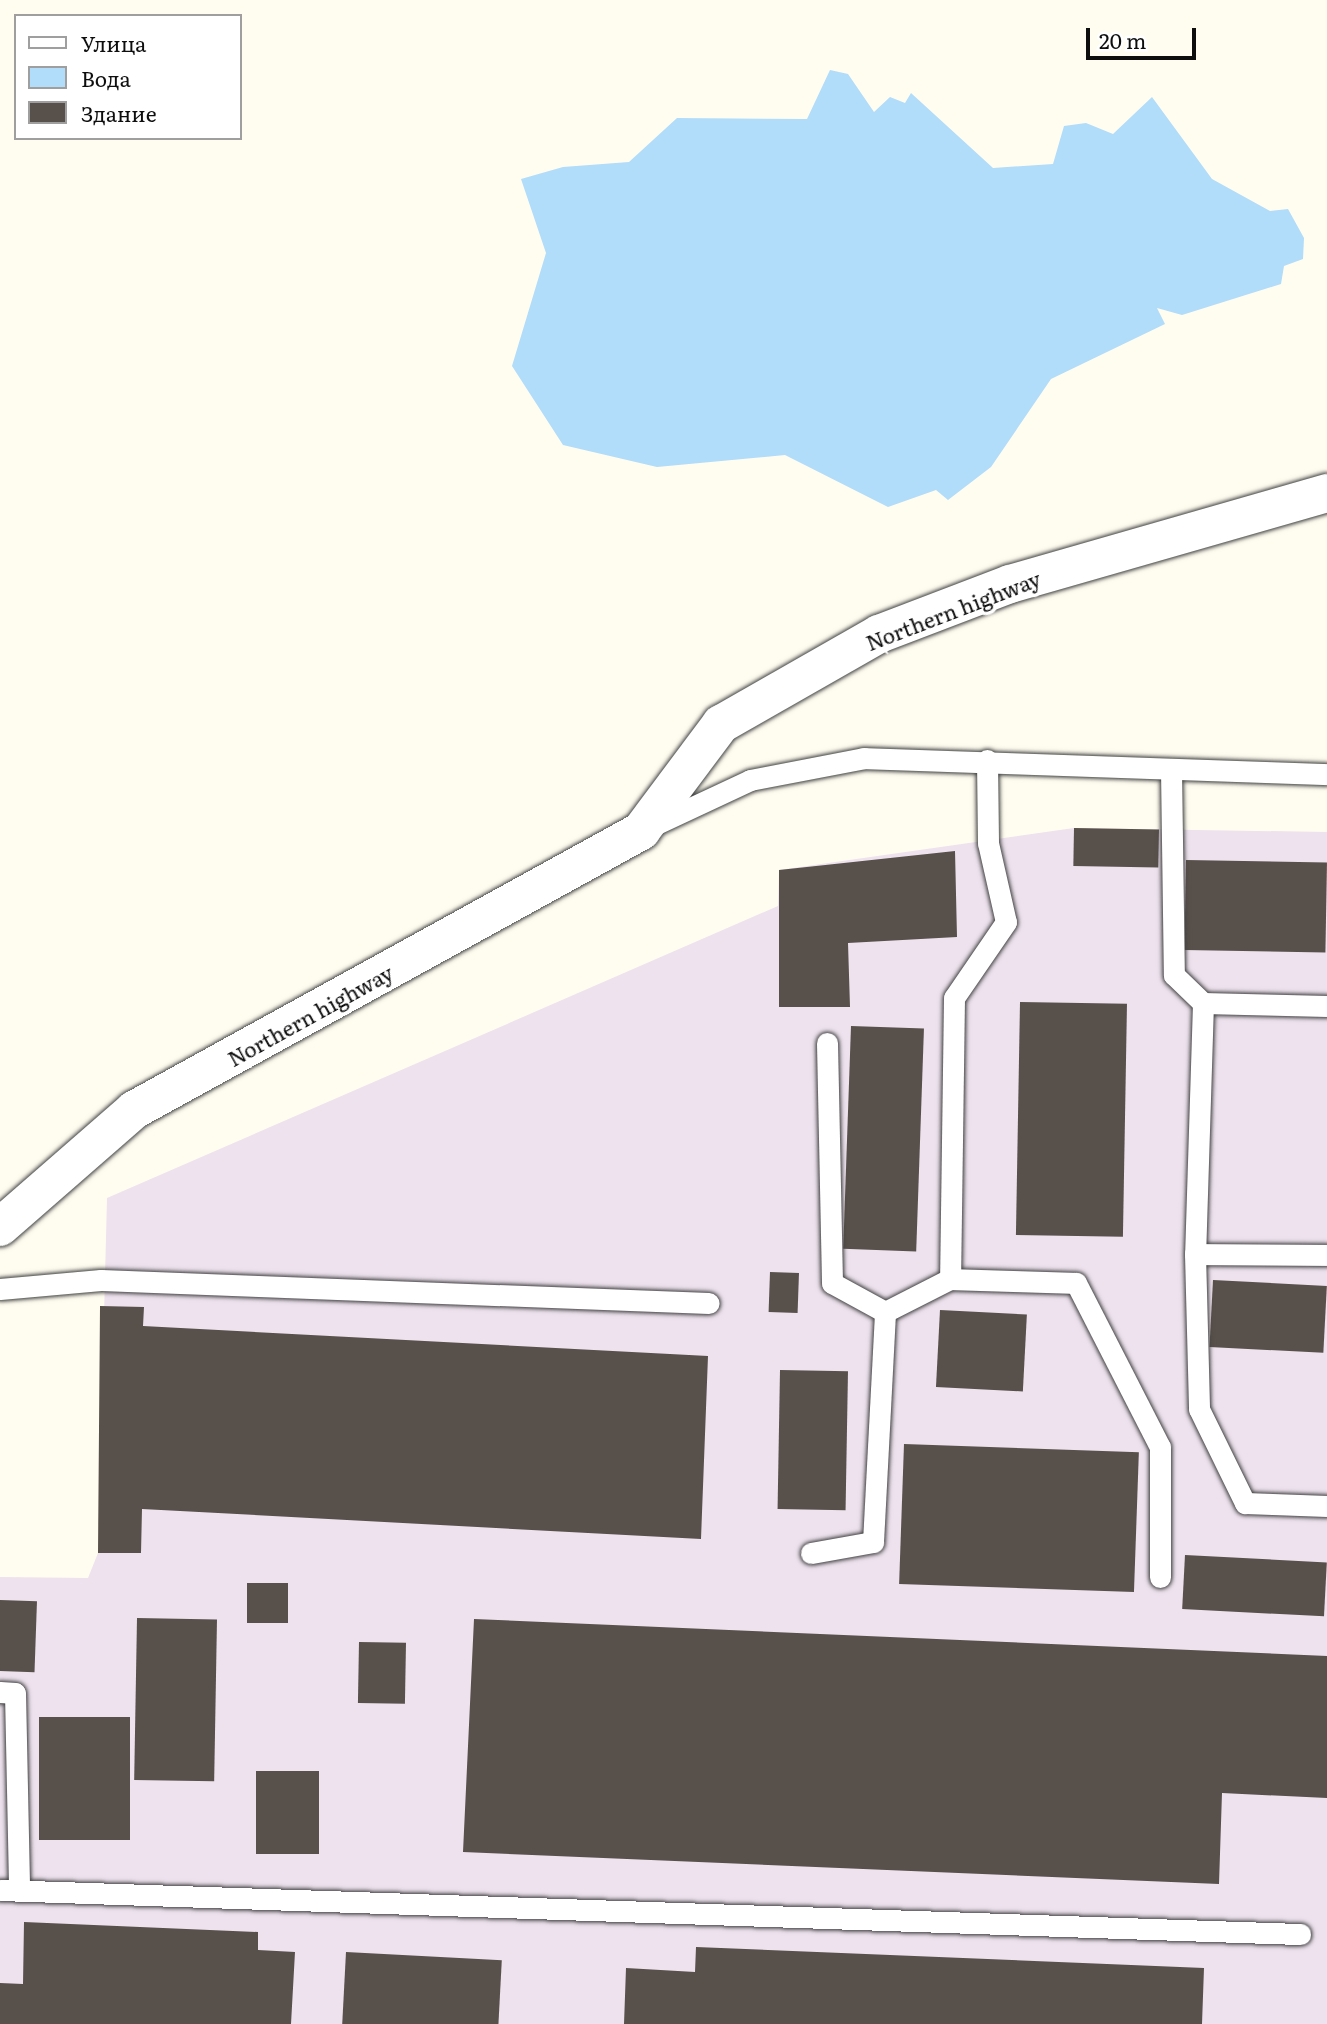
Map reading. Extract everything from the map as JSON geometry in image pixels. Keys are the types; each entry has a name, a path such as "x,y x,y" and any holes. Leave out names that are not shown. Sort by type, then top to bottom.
{"street":[{"name":"Northern highway","path":"0,1227 135,1111 641,831 722,724 879,634 1010,584 1327,492"}],"lane":[{"name":"Northern highway","path":"641,831 763,778 864,758 986,760 1327,774"},
{"path":"950,1279 954,998 1006,922 988,843 986,760"},
{"path":"1171,769 1174,975 1203,1003 1327,1006"},
{"path":"1203,1003 1195,1254 1199,1409 1245,1503 1327,1506"},
{"path":"827,1043 832,1283 885,1312"},
{"path":"1195,1254 1327,1255"},
{"path":"885,1312 950,1279 1076,1283 1160,1447 1160,1577"},
{"path":"0,1289 101,1280 709,1303"},
{"path":"811,1553 873,1542 885,1312"},
{"path":"0,1692 15,1693 9,1888 1300,1934"}],"shaded area":[{"path":"1074,828 1327,832 1327,2024 0,2024 0,1577 88,1578 98,1553 107,1198 778,906 779,870"}],"water":[{"path":"830,70 848,74 874,112 890,97 905,103 911,93 993,168 1053,164 1064,126 1086,123 1113,134 1152,97 1212,179 1270,211 1288,209 1304,238 1303,259 1284,266 1281,284 1182,315 1157,308 1165,324 1051,379 991,467 948,500 936,490 888,507 785,455 657,467 563,445 512,366 546,253 521,179 563,167 629,162 677,118 807,119"}],"building":[{"path":"1074,828 1159,829 1158,867 1073,866"},
{"path":"955,851 957,937 848,943 850,1007 779,1007 779,870"},
{"path":"1186,860 1327,862 1325,952 1184,950"},
{"path":"1020,1002 1127,1004 1123,1237 1016,1235"},
{"path":"851,1026 924,1029 916,1251 843,1249"},
{"path":"770,1272 799,1273 798,1313 769,1312"},
{"path":"1213,1280 1327,1286 1323,1353 1209,1347"},
{"path":"100,1306 144,1307 143,1326 708,1356 701,1539 142,1509 141,1553 98,1553"},
{"path":"940,1310 1027,1315 1023,1391 936,1387"},
{"path":"780,1370 848,1371 846,1510 778,1509"},
{"path":"904,1444 1139,1452 1134,1592 899,1584"},
{"path":"1185,1555 1327,1562 1324,1616 1182,1609"},
{"path":"247,1583 288,1583 288,1623 247,1623"},
{"path":"0,1600 37,1601 34,1672 0,1671"},
{"path":"137,1618 217,1619 214,1781 134,1780"},
{"path":"474,1619 1327,1656 1327,1798 1222,1793 1219,1884 463,1852"},
{"path":"359,1642 406,1643 405,1704 358,1703"},
{"path":"39,1717 130,1717 130,1840 39,1840"},
{"path":"256,1771 319,1771 319,1854 256,1854"},
{"path":"24,1922 258,1932 258,1950 295,1952 291,2024 0,2024 0,1983 23,1984"},
{"path":"696,1947 1204,1968 1202,2024 624,2024 626,1968 695,1972"},
{"path":"346,1952 502,1960 498,2024 342,2024"}]}
